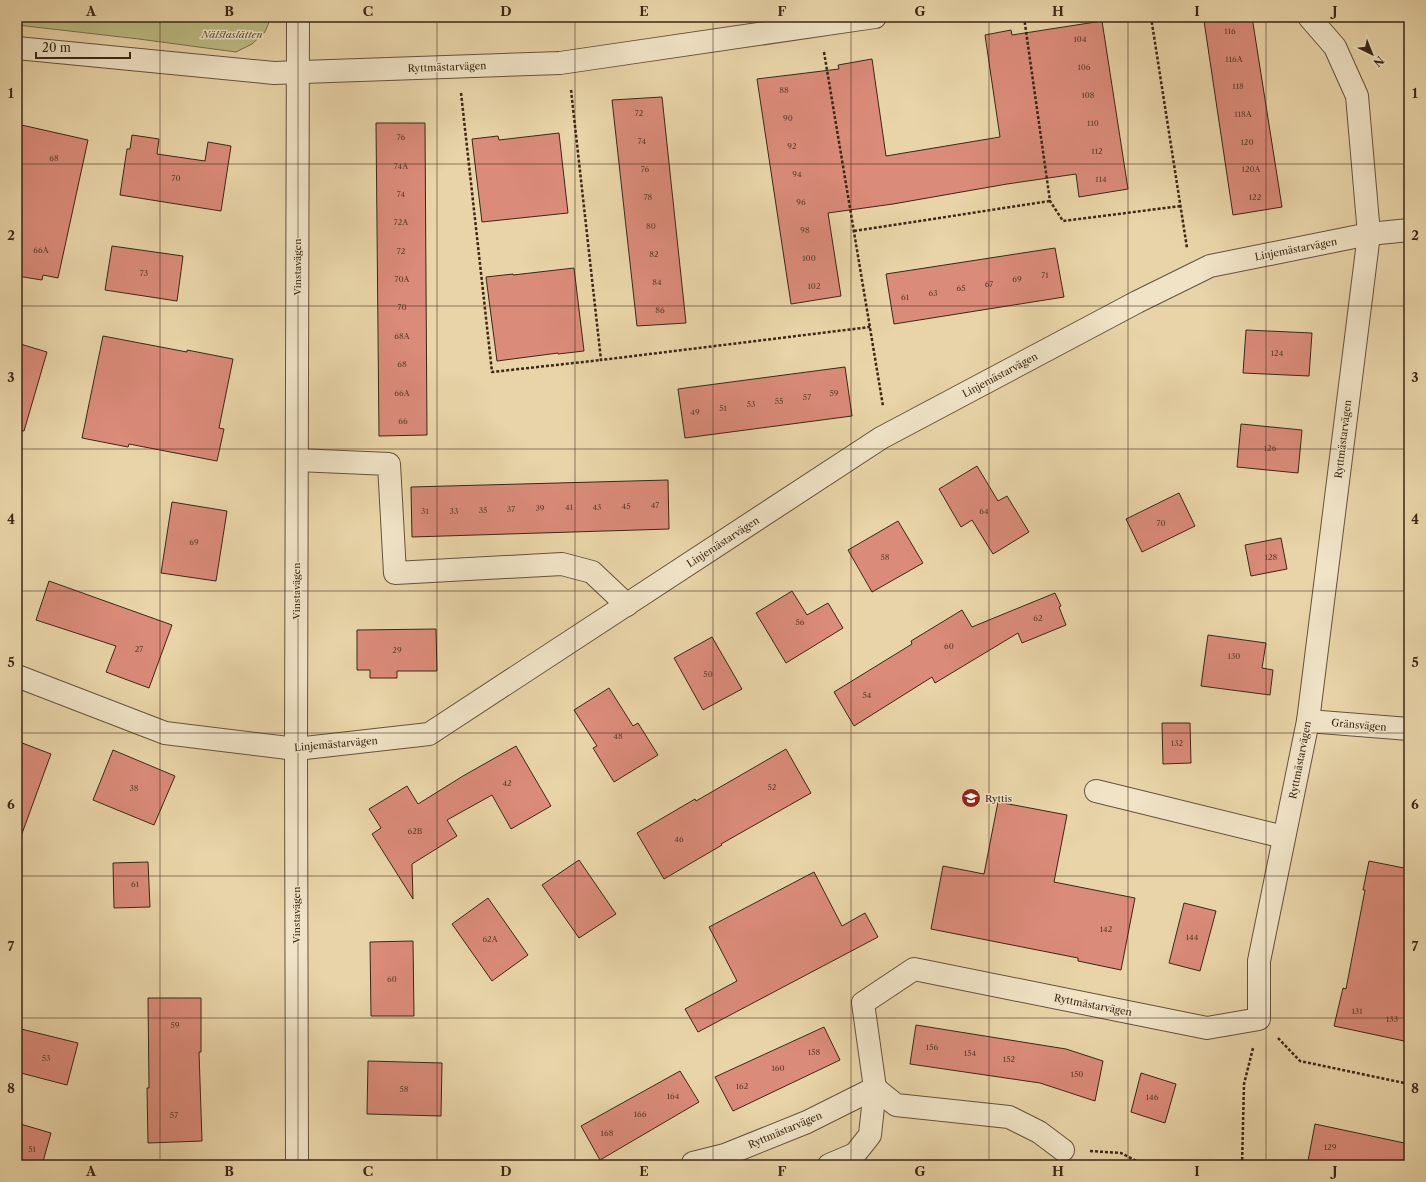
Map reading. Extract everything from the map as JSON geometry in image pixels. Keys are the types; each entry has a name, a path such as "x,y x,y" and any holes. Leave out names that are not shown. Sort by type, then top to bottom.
{"street":[{"name":"Vinstavägen","path":"297,1165 296,749 298,17"},
{"name":"Ryttmästarvägen","path":"17,48 274,73 560,63 875,17"},
{"name":"Ryttmästarvägen","path":"828,1165 855,1154 870,1135 875,1088 863,1003 914,969 1207,1028 1259,1019 1259,961 1308,721 1369,234 1357,96 1335,46 1309,17"},
{"name":"Linjemästarvägen","path":"17,676 165,732 296,749 429,734 888,434 1137,302 1210,266 1369,234 1409,230"},
{"path":"297,460 389,464 395,573 562,564 592,572 627,605"},
{"name":"Gränsvägen","path":"1308,721 1409,729"},
{"path":"1096,791 1284,837"},
{"name":"Ryttmästarvägen","path":"694,1165 692,1164 725,1155 807,1122 875,1088"},
{"path":"875,1088 896,1105 1010,1117 1039,1132 1063,1150"}],"path":[{"path":"1024,17 1050,201 1063,221 1181,206"},
{"path":"1151,17 1192,275"},
{"path":"820,26 888,434"},
{"path":"567,62 601,360"},
{"path":"458,66 492,372 870,327"},
{"path":"854,231 1050,201"},
{"path":"1242,1165 1244,1084 1259,1019"},
{"path":"1300,1061 1409,1084"},
{"path":"1063,1150 1121,1153 1144,1165"}],"green space":[{"name":"Nälstaslätten","path":"17,17 271,17 265,32 252,44 236,52 17,25"}],"building":[{"path":"1227,17 1252,17 1282,207 1233,215 1204,21"},
{"path":"1102,21 1128,189 1079,197 1076,174 1007,184 893,204 828,213 841,296 791,304 757,79 839,69 838,65 872,59 886,156 1000,137 985,35 1011,30 1012,35"},
{"path":"662,97 686,323 637,326 612,100"},
{"path":"376,123 425,123 427,435 379,436"},
{"path":"17,124 88,140 58,278 43,275 42,280 17,276"},
{"path":"559,133 568,213 482,222 472,139 498,136 499,140"},
{"path":"132,135 159,139 157,154 205,161 208,142 231,146 221,211 120,195 127,149 130,149"},
{"path":"112,246 183,256 177,301 105,290"},
{"path":"1055,248 1064,297 894,324 886,274"},
{"path":"574,268 584,351 497,361 486,277"},
{"path":"1246,330 1312,333 1309,376 1243,373"},
{"path":"103,336 233,359 219,428 224,429 217,461 129,444 128,447 82,438"},
{"path":"17,343 47,352 24,431 17,430"},
{"path":"845,367 852,416 685,438 678,389"},
{"path":"1241,424 1302,430 1298,473 1237,467"},
{"path":"977,466 998,501 1007,496 1029,532 993,554 972,520 961,527 939,489"},
{"path":"668,480 669,529 412,537 411,487"},
{"path":"1179,493 1195,526 1142,552 1126,519"},
{"path":"172,502 227,511 216,581 161,573"},
{"path":"898,521 923,563 872,592 848,550"},
{"path":"1281,538 1287,569 1251,576 1245,545"},
{"path":"49,581 172,625 149,688 106,672 116,646 36,620"},
{"path":"792,591 807,615 828,603 843,628 786,663 756,613"},
{"path":"1055,593 1061,606 1059,607 1066,625 1022,643 1018,633 935,683 932,677 854,726 834,692 912,644 911,641 962,610 972,627"},
{"path":"436,629 437,671 397,671 397,678 370,678 370,670 357,670 357,630"},
{"path":"1208,635 1266,643 1262,668 1273,670 1270,695 1201,686"},
{"path":"712,637 742,689 703,710 674,658"},
{"path":"609,688 633,726 638,723 658,755 614,782 593,748 597,746 574,710"},
{"path":"1162,723 1190,723 1191,763 1163,764"},
{"path":"17,741 51,754 20,839 17,838"},
{"path":"516,746 551,806 511,829 492,795 447,820 457,836 412,864 413,899 372,834 381,828 369,809 407,786 418,804"},
{"path":"786,749 811,793 721,844 722,845 664,879 637,833"},
{"path":"113,750 175,776 154,825 93,800"},
{"path":"998,802 1067,815 1054,882 1135,898 1121,970 1078,961 1078,958 931,929 943,866 984,874"},
{"path":"579,860 616,914 579,938 542,885"},
{"path":"1369,861 1409,869 1409,1042 1334,1026 1343,988 1346,989"},
{"path":"148,862 150,907 114,908 113,863"},
{"path":"814,872 842,926 865,913 878,937 698,1032 685,1009 737,981 709,927"},
{"path":"488,898 528,955 492,981 452,924"},
{"path":"1184,903 1216,911 1200,971 1169,963"},
{"path":"413,941 414,1016 371,1016 370,942"},
{"path":"148,998 201,998 201,1052 199,1052 202,1141 148,1143"},
{"path":"916,1025 1066,1049 1103,1061 1095,1101 1040,1083 910,1064"},
{"path":"824,1027 840,1060 733,1111 715,1077"},
{"path":"17,1028 78,1043 67,1085 17,1072"},
{"path":"368,1061 442,1063 441,1116 367,1114"},
{"path":"680,1071 699,1102 600,1160 581,1126"},
{"path":"1141,1073 1176,1084 1165,1123 1131,1112"},
{"path":"17,1123 51,1133 42,1165 17,1165"},
{"path":"1315,1124 1409,1144 1409,1165 1327,1165 1308,1161"}],"place":[{"name":"Ryttis","path":"971,798"}]}
